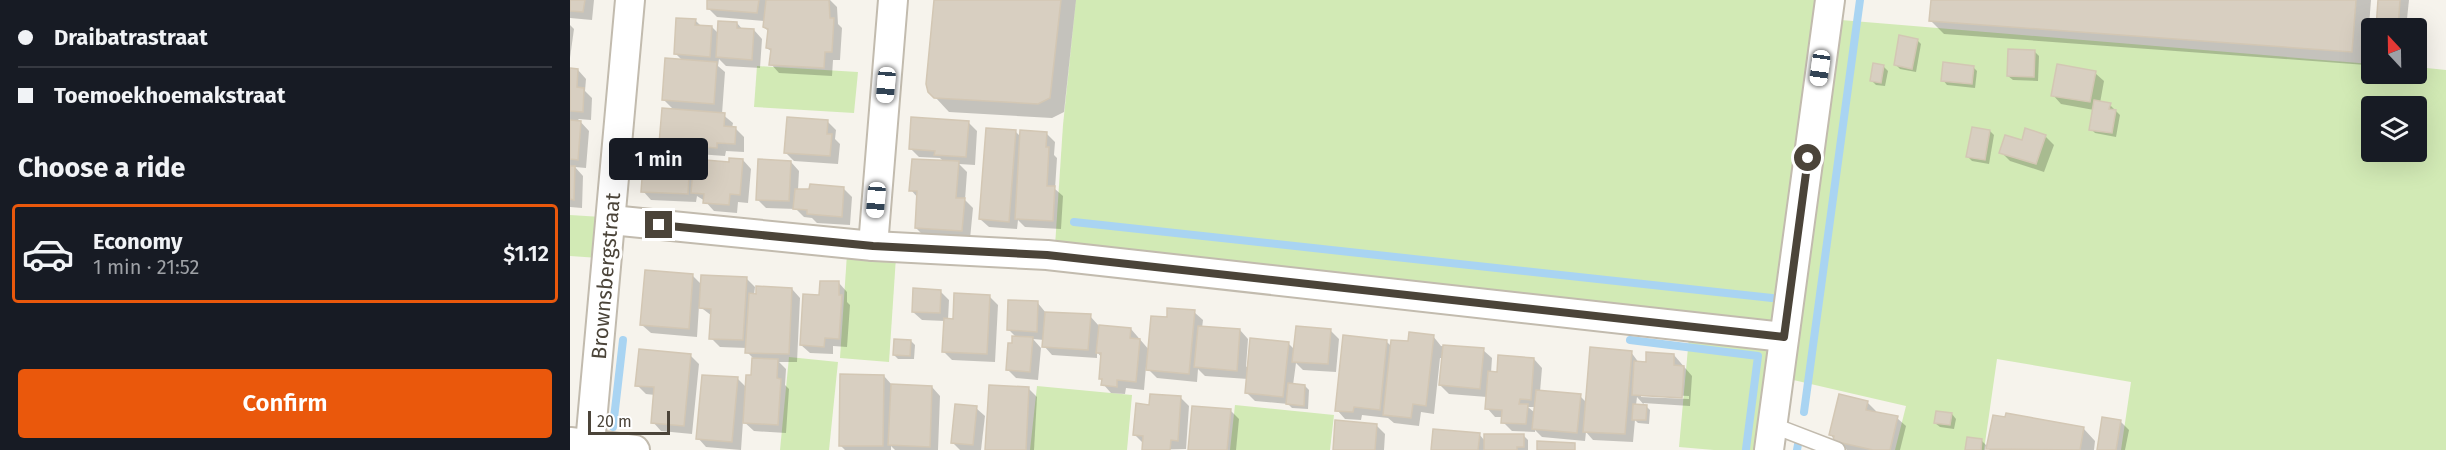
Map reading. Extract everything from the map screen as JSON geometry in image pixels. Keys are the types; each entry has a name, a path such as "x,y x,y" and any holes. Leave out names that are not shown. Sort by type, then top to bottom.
{"street":[{"name":"Brownsbergstraat","path":"580,443 611,220 630,0"},
{"path":"873,246 893,0"},
{"path":"1771,438 1830,0"},
{"path":"611,220 873,246 1047,255 1784,337"},
{"path":"580,443 635,450"}],"lane":[{"path":"1771,438 1837,450"}],"green space":[{"path":"1076,0 1822,0 1779,314 1769,322 1055,246 1063,125"},
{"path":"1841,20 2361,63 2361,84 2427,84 2427,68 2446,70 2446,450 2121,450 2131,382 1997,359 1984,450 1895,450 1906,406 1789,379"},
{"path":"757,66 858,72 854,113 754,107"},
{"path":"570,215 602,217 599,258 570,256"},
{"path":"847,254 896,257 889,362 840,358"},
{"path":"1689,337 1771,349 1761,450 1679,447"},
{"path":"789,357 838,362 829,450 780,450"},
{"path":"1037,386 1132,395 1127,450 1030,450"},
{"path":"1235,405 1334,415 1330,450 1230,450"}],"building":[{"path":"570,0 585,0 583,12 570,11"},
{"path":"707,0 759,0 757,13 707,9"},
{"path":"766,0 829,0 830,18 834,18 832,52 825,52 824,68 769,65 771,49 766,48 768,29 763,27"},
{"path":"934,0 1061,0 1050,98 1038,104 934,98 928,92 926,84"},
{"path":"1931,0 2356,0 2352,52 1929,21"},
{"path":"2378,0 2400,0 2399,18 2377,18"},
{"path":"676,18 696,19 695,25 712,26 710,57 674,54"},
{"path":"718,21 737,22 737,28 754,29 752,60 716,57"},
{"path":"1899,35 1918,39 1912,69 1894,65"},
{"path":"2008,49 2035,50 2034,77 2007,76"},
{"path":"665,58 717,62 714,104 662,100"},
{"path":"1943,62 1974,66 1972,84 1941,81"},
{"path":"1873,63 1884,65 1881,83 1870,81"},
{"path":"2057,64 2096,71 2090,102 2051,96"},
{"path":"570,68 578,69 577,87 584,88 583,112 570,111"},
{"path":"2094,100 2111,103 2109,109 2116,110 2112,133 2089,130"},
{"path":"662,108 725,113 724,126 736,127 735,144 717,143 717,148 659,144"},
{"path":"787,117 828,120 827,134 832,134 830,156 784,153"},
{"path":"911,117 969,121 966,157 934,155 935,151 909,149"},
{"path":"570,120 581,121 578,160 570,159"},
{"path":"1972,127 1990,130 1985,160 1966,157"},
{"path":"986,128 1016,130 1009,222 979,219"},
{"path":"2025,128 2046,135 2036,164 1999,153 2005,135 2022,140"},
{"path":"1020,130 1047,132 1046,147 1049,147 1047,186 1055,186 1053,221 1015,219"},
{"path":"644,152 690,155 688,194 641,192"},
{"path":"729,158 743,159 740,195 730,194 729,205 703,203 704,194 691,193 694,159 729,162"},
{"path":"758,159 791,161 789,201 756,200"},
{"path":"912,159 959,161 956,198 965,198 962,231 915,228 917,191 909,191"},
{"path":"570,166 575,166 574,200 570,199"},
{"path":"810,184 844,187 842,217 807,214 807,210 793,209 795,189 809,189"},
{"path":"645,270 693,274 689,329 640,325"},
{"path":"701,275 747,277 743,340 709,339 711,309 699,308"},
{"path":"820,281 839,281 839,295 842,295 839,339 825,338 824,347 800,345 803,294 819,295"},
{"path":"756,286 792,288 789,354 745,353 749,293 756,294"},
{"path":"913,288 941,290 940,313 912,312"},
{"path":"954,293 990,295 987,354 942,352 944,318 953,319"},
{"path":"1008,300 1038,301 1037,332 1007,330"},
{"path":"1167,308 1195,310 1189,374 1146,370 1151,316 1167,317"},
{"path":"1045,312 1091,314 1088,350 1042,347"},
{"path":"1099,325 1131,328 1130,338 1140,339 1136,382 1117,380 1117,387 1101,385 1102,379 1099,379 1101,353 1096,353"},
{"path":"1198,326 1240,329 1237,371 1194,367"},
{"path":"1296,326 1331,329 1328,364 1292,362"},
{"path":"1409,332 1434,335 1426,406 1413,404 1411,418 1383,415 1391,340 1408,341"},
{"path":"1343,335 1387,340 1380,410 1354,407 1353,412 1335,411"},
{"path":"1012,336 1033,337 1030,372 1006,370 1008,343 1012,343"},
{"path":"1250,338 1289,342 1283,397 1245,393"},
{"path":"894,339 911,340 910,356 893,355"},
{"path":"1443,345 1484,348 1480,389 1439,385"},
{"path":"1590,347 1632,351 1625,434 1583,432"},
{"path":"639,349 691,354 684,426 651,423 654,387 635,386"},
{"path":"1646,352 1674,354 1674,365 1684,366 1682,398 1632,395 1634,361 1646,362"},
{"path":"1498,355 1534,358 1531,400 1520,399 1519,404 1528,404 1526,424 1501,423 1502,410 1485,409 1488,371 1497,372"},
{"path":"752,358 778,359 777,378 781,379 778,425 743,423 746,375 751,375"},
{"path":"840,374 884,375 883,446 839,446"},
{"path":"702,375 738,377 732,442 696,439"},
{"path":"1288,383 1305,385 1304,406 1286,404"},
{"path":"891,384 932,386 930,447 888,445"},
{"path":"989,385 1029,387 1026,450 985,450"},
{"path":"1536,390 1581,394 1577,433 1532,429"},
{"path":"1150,394 1181,396 1178,441 1171,440 1170,450 1142,450 1143,436 1133,435 1136,403 1149,405"},
{"path":"1839,394 1868,401 1866,410 1898,416 1890,450 1873,450 1833,441 1834,436 1829,435"},
{"path":"955,404 977,406 973,445 951,443"},
{"path":"1633,404 1647,405 1646,420 1632,420"},
{"path":"1192,406 1231,409 1227,450 1188,450"},
{"path":"1936,411 1952,413 1950,425 1934,423"},
{"path":"2006,413 2084,427 2080,450 1986,449 1993,415 2005,417"},
{"path":"2102,417 2121,420 2116,450 2097,450"},
{"path":"1335,420 1377,424 1375,450 1333,450"},
{"path":"1433,429 1480,433 1478,450 1431,450"},
{"path":"1484,434 1524,434 1524,447 1517,447 1517,450 1484,450"},
{"path":"1967,437 1982,439 1981,450 1965,450"},
{"path":"1537,441 1575,443 1575,450 1537,450"}],"waterway":[{"path":"1804,412 1860,0"},
{"path":"1074,222 1772,298"},
{"path":"613,427 623,340"},
{"path":"1630,340 1758,356 1746,449"},
{"path":"1797,450 1799,439"}],"route":[{"path":"659,225 873,246 1047,255 1784,337 1808,158"}]}
